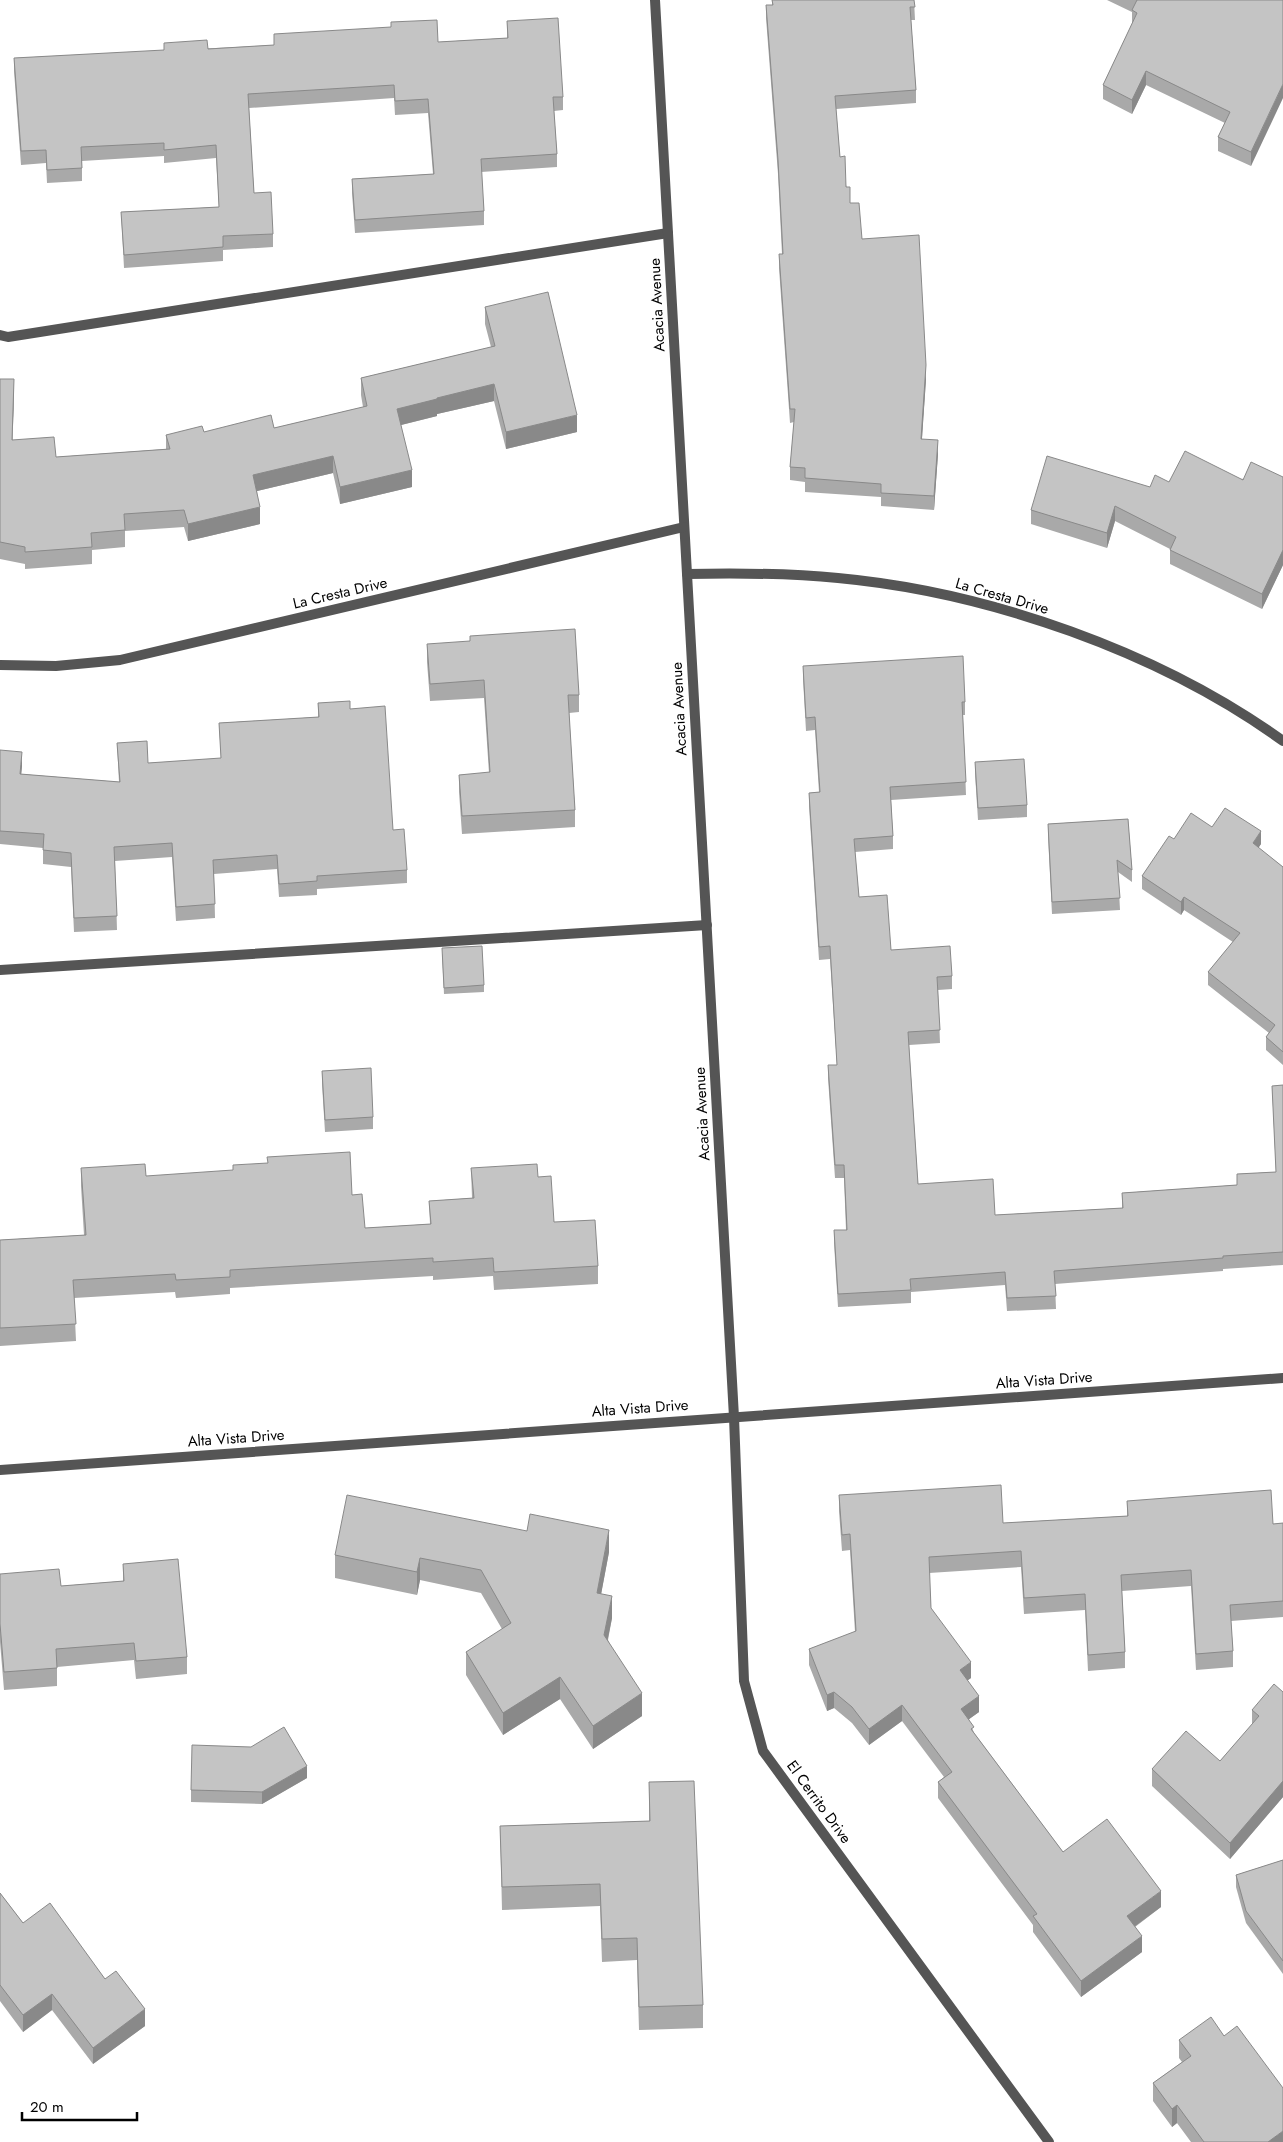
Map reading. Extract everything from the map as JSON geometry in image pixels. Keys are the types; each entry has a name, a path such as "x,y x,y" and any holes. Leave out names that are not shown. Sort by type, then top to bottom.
{"street":[{"name":"Acacia Avenue","path":"655,0 734,1417"},
{"path":"0,335 8,338 668,232"},
{"name":"La Cresta Drive","path":"0,665 56,666 120,660 684,527"},
{"name":"La Cresta Drive","path":"687,574 737,573 838,578 921,590 1020,614 1115,649 1191,685 1283,741"},
{"path":"0,970 707,925"},
{"name":"Alta Vista Drive","path":"0,1470 1283,1378"},
{"name":"El Cerrito Drive","path":"734,1417 744,1681 763,1751 1050,2142"}],"building":[{"path":"772,0 914,0 915,7 910,7 916,90 835,96 840,157 845,156 846,187 850,187 850,203 859,203 862,239 919,235 926,365 921,439 938,440 934,496 881,493 881,484 805,478 805,468 790,467 795,409 790,409 779,254 783,254 766,5 773,5"},
{"path":"1137,0 1283,0 1283,84 1251,152 1218,137 1230,112 1146,71 1132,100 1103,85 1137,13 1132,10"},
{"path":"558,18 563,97 553,97 557,154 481,159 484,211 355,220 352,179 434,174 428,99 395,101 394,85 248,94 254,193 271,192 273,234 223,236 223,247 124,255 121,212 219,207 216,145 164,150 164,143 81,147 82,168 47,170 46,150 21,151 14,58 164,50 164,43 207,40 208,49 274,45 274,34 391,27 391,22 437,20 438,42 508,38 507,21"},
{"path":"548,292 577,415 506,432 494,384 397,409 412,470 340,487 333,456 253,475 260,507 188,524 184,510 124,514 125,530 91,533 92,547 25,552 25,547 0,542 0,379 14,379 12,440 54,437 56,457 170,449 166,435 202,426 204,432 271,415 274,428 367,406 361,378 495,346 485,307"},
{"path":"1185,451 1243,480 1251,462 1283,477 1283,550 1262,594 1170,550 1176,537 1115,506 1107,533 1031,510 1047,456 1150,487 1155,475 1169,482"},
{"path":"575,629 579,695 568,695 575,810 462,816 459,775 490,772 484,680 430,684 427,644 470,641 470,636"},
{"path":"963,656 965,702 962,702 966,782 890,787 893,836 854,839 859,897 887,895 891,950 950,946 952,976 937,977 940,1030 908,1032 918,1184 993,1179 995,1215 1123,1208 1122,1193 1237,1185 1237,1174 1276,1172 1272,1086 1283,1085 1283,1252 1054,1271 1056,1296 1007,1298 1005,1272 910,1279 911,1290 838,1294 834,1230 847,1230 844,1165 835,1165 828,1065 837,1065 830,946 819,947 809,793 820,792 815,717 806,718 803,666"},
{"path":"350,701 350,709 385,706 393,830 404,829 407,870 317,876 317,881 279,884 277,855 213,860 215,904 176,907 172,843 114,847 117,916 74,918 71,853 43,850 44,834 0,831 0,750 22,752 20,774 120,782 117,743 147,741 148,763 221,758 219,723 319,717 318,703"},
{"path":"1024,759 1027,805 978,808 975,762"},
{"path":"1225,808 1261,831 1253,843 1283,867 1283,1052 1266,1037 1275,1025 1208,972 1240,933 1184,897 1181,902 1142,876 1169,836 1174,839 1191,813 1212,827"},
{"path":"1128,819 1132,870 1117,860 1120,898 1052,902 1048,824"},
{"path":"482,946 484,985 444,988 442,948"},
{"path":"371,1068 373,1117 325,1120 322,1071"},
{"path":"350,1152 352,1195 362,1194 365,1228 431,1224 429,1201 474,1198 471,1168 537,1164 538,1177 551,1176 554,1222 595,1220 598,1266 494,1272 493,1258 433,1262 433,1258 230,1270 230,1277 176,1280 175,1274 73,1280 76,1324 0,1328 0,1240 86,1235 81,1168 145,1164 146,1176 233,1170 233,1165 268,1163 267,1157"},
{"path":"1001,1485 1003,1523 1128,1516 1127,1501 1271,1490 1273,1524 1283,1523 1283,1601 1230,1605 1233,1651 1196,1654 1191,1570 1121,1575 1125,1652 1088,1655 1085,1594 1024,1598 1021,1551 929,1557 931,1608 971,1662 960,1670 979,1696 961,1709 974,1727 971,1729 1063,1852 1107,1819 1161,1891 1127,1916 1142,1936 1081,1981 1033,1916 1037,1914 938,1782 952,1772 902,1705 869,1729 852,1707 834,1692 827,1695 809,1649 856,1631 850,1534 842,1535 839,1495"},
{"path":"347,1495 527,1531 530,1514 609,1530 597,1593 612,1596 604,1635 642,1693 593,1726 560,1677 503,1713 466,1652 511,1623 481,1570 420,1558 417,1572 335,1555"},
{"path":"178,1559 187,1657 136,1661 134,1643 56,1649 57,1668 4,1672 0,1624 0,1574 59,1569 61,1586 124,1581 123,1564"},
{"path":"1274,1684 1283,1692 1283,1781 1230,1843 1152,1769 1186,1731 1220,1761 1259,1716 1252,1710"},
{"path":"284,1727 307,1766 262,1792 191,1790 192,1745 251,1747"},
{"path":"694,1781 703,2005 639,2007 637,1938 602,1939 600,1884 502,1887 500,1826 650,1821 649,1782"},
{"path":"1283,1860 1283,1961 1246,1911 1236,1875"},
{"path":"0,1893 23,1923 50,1903 105,1979 116,1971 145,2009 93,2048 52,1994 23,2015 0,1985"},
{"path":"1211,2017 1224,2036 1237,2026 1283,2088 1283,2131 1268,2142 1204,2142 1177,2105 1172,2109 1153,2083 1191,2056 1179,2040"}]}
